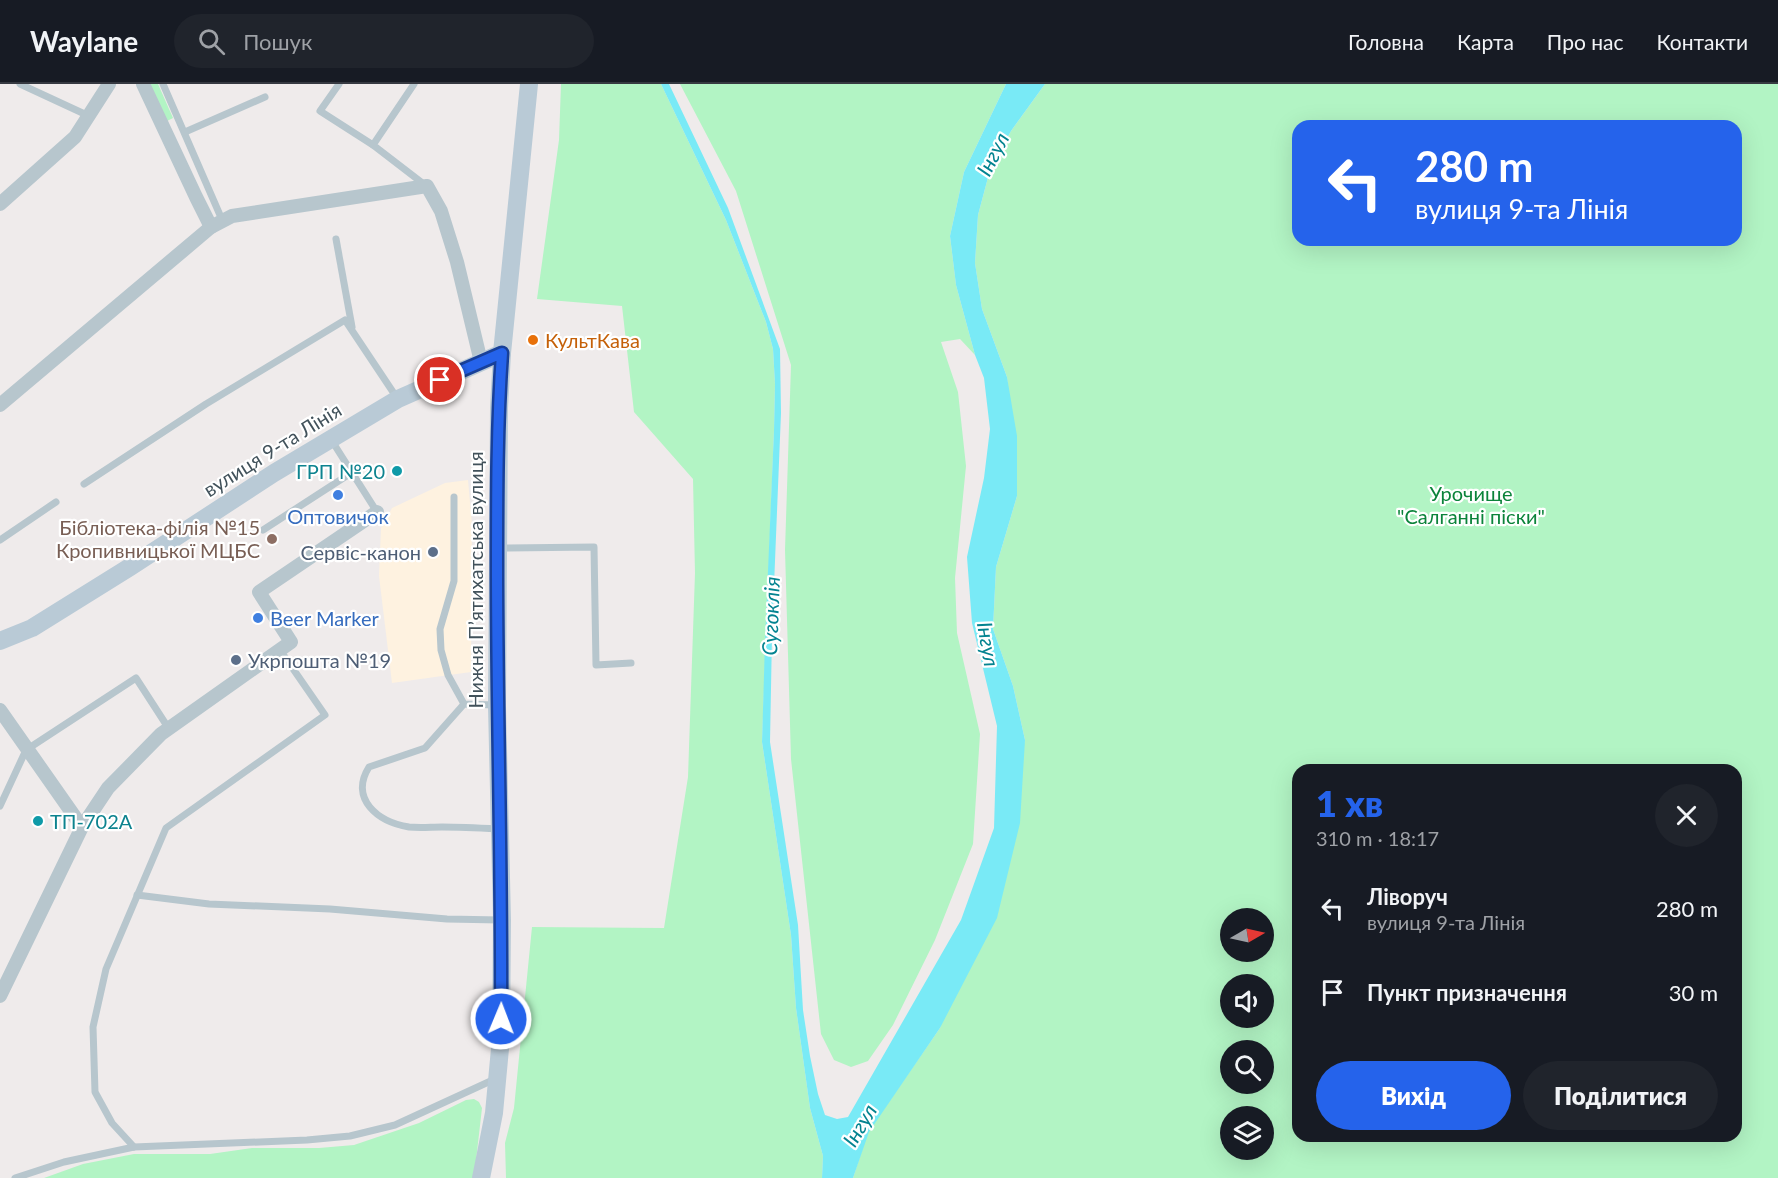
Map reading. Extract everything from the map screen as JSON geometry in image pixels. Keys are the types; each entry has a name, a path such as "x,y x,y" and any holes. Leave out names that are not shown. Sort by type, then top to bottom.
{"street":[{"path":"0,204 75,137 109,84"},
{"path":"142,84 196,197 217,224"},
{"name":"Нижня Пʼятихатська вулиця","path":"481,1178 494,1113 501,1038 502,920 497,705 498,439 502,353 529,84"},
{"path":"0,405 217,224 232,216 427,186 441,211 457,262 482,362"},
{"name":"вулиця 9-та Лінія","path":"0,641 32,628 330,438 398,399 502,353"},
{"path":"0,996 82,827 108,788 161,734 291,642 259,592 377,512"},
{"path":"0,710 82,827"}],"lane":[{"path":"20,84 89,116"},
{"path":"163,84 185,132 217,224"},
{"path":"339,84 320,111 373,145 427,186"},
{"path":"373,145 414,84"},
{"path":"185,132 265,97"},
{"path":"336,239 354,332"},
{"path":"84,484 206,404 345,320 398,399"},
{"path":"330,438 377,512"},
{"path":"263,530 351,473"},
{"path":"454,497 454,581 440,628 441,650 448,675 464,704"},
{"path":"0,540 56,502"},
{"path":"497,548 594,548 596,665 631,663"},
{"path":"134,1147 112,1123 95,1092 93,1027 106,969 166,828 325,715 280,650"},
{"path":"0,806 27,750 136,678 169,729"},
{"path":"464,704 497,705"},
{"path":"464,704 425,748 369,767 363,777 361,791 366,803 383,819 409,827 500,829"},
{"path":"137,895 209,904 330,909 447,919 502,920"},
{"path":"15,1178 64,1162 134,1147 307,1140 350,1136 395,1125 498,1078"}],"shaded area":[{"path":"468,480 472,524 471,672 392,683 379,576 381,528 392,508 445,483"}],"green space":[{"path":"146,84 158,84 173,118 163,123"},
{"path":"561,84 661,84 726,220 766,322 773,349 774,430 762,742 791,935 796,1008 810,1108 823,1156 822,1178 506,1178 505,1143 514,1108 532,927 664,928 688,777 695,573 693,479 634,412 622,306 537,299 559,140"},
{"path":"680,84 1006,84 964,172 950,236 956,285 975,355 960,339 941,342 958,392 966,466 955,578 957,633 980,734 973,844 935,940 893,1025 868,1061 851,1067 834,1060 821,1034 791,759 785,550 791,365 736,191"},
{"name":"Урочище \"Салганні піски\"","path":"1045,84 1778,84 1778,1178 853,1178 868,1132 940,1028 1025,740 1013,686 993,629 996,567 1017,496 1007,377 982,309 975,263 978,215 990,170 1011,131"},
{"path":"474,1099 482,1108 474,1178 44,1178 83,1164 134,1154 210,1154 252,1148 319,1148 354,1145 419,1123 466,1100"}],"water":[{"path":"661,84 669,84 728,208 780,349 781,413 770,742 798,925 803,1010 810,1056 825,1115 837,1119 848,1117 961,920 994,828 997,726 972,623 967,557 984,478 990,429 984,378 975,355 956,285 950,236 964,172 1006,84 1045,84 1011,131 990,170 978,215 975,263 982,309 1007,377 1017,436 1017,496 996,567 993,629 1013,686 1025,740 1020,823 997,918 940,1028 869,1132 853,1178 822,1178 823,1156 810,1108 796,1008 791,935 762,742 774,430 773,349 766,322 726,220"}],"place":[{"name":"КультКава","path":"533,340"},
{"name":"ГРП №20","path":"397,471"},
{"name":"Оптовичок","path":"338,495"},
{"name":"Бібліотека-філія №15 Кропивницької МЦБС","path":"272,539"},
{"name":"Сервіс-канон","path":"433,552"},
{"name":"Beer Marker","path":"258,618"},
{"name":"Укрпошта №19","path":"236,660"},
{"name":"ТП-702А","path":"38,821"}],"route":[{"path":"440,380 502,353 498,439 497,638 502,920 501,1019"}],"water label":[{"name":"Інгул","path":"992,154"},
{"name":"Сугоклія","path":"770,616"},
{"name":"Інгул","path":"989,644"},
{"name":"Інгул","path":"859,1125"}]}
